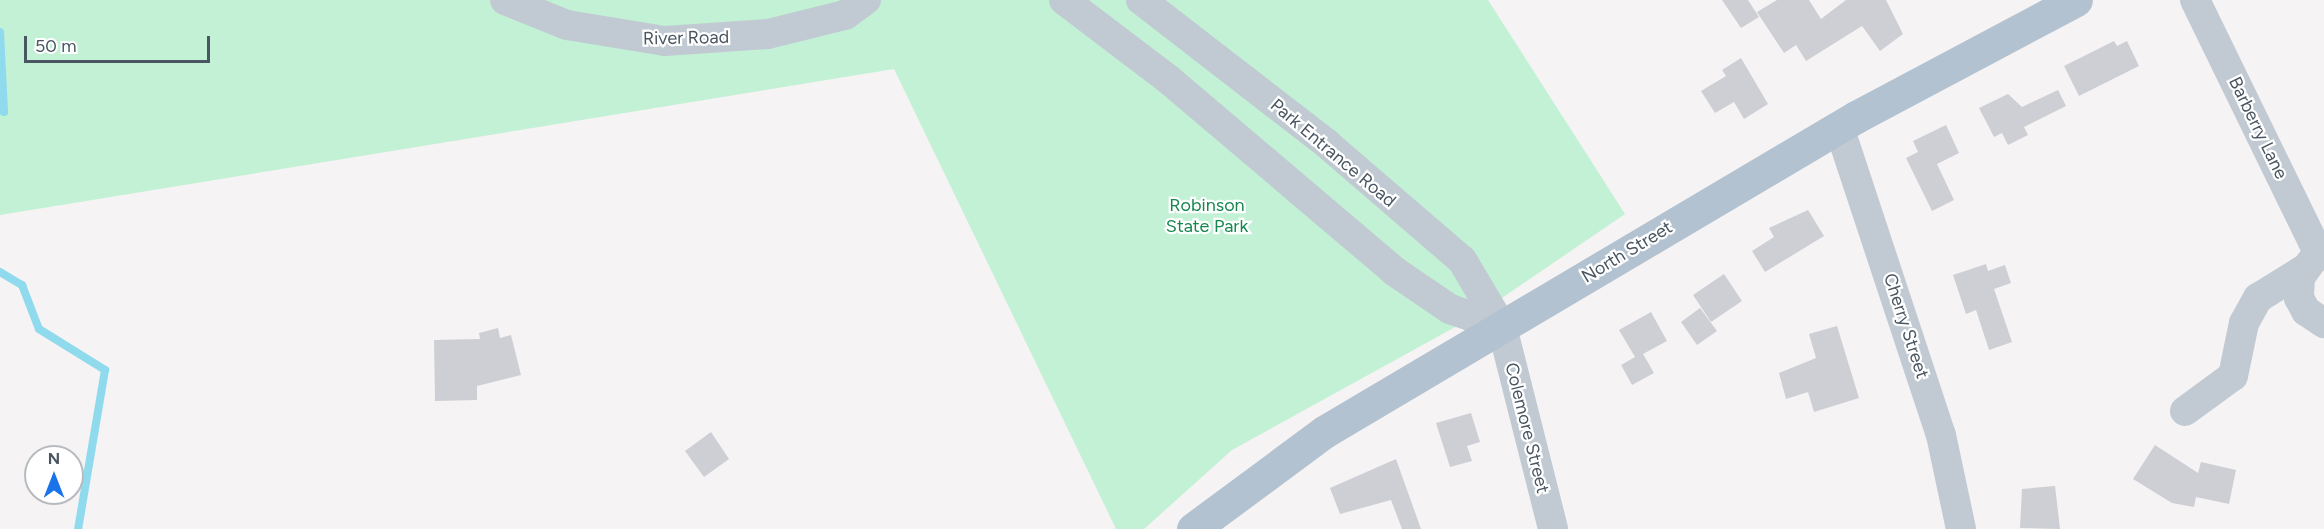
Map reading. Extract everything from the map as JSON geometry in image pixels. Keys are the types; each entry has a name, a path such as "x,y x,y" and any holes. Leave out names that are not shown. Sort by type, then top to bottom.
{"main road":[{"name":"North Street","path":"1193,529 1324,432 1839,127 2076,0"}],"street":[{"name":"River Road","path":"505,0 567,25 619,37 707,41 768,34 844,15 866,0"},
{"path":"1064,0 1168,80 1394,271 1450,309 1502,327"},
{"name":"Park Entrance Road","path":"1141,0 1327,144 1462,260 1502,327"},
{"name":"Barberry Lane","path":"2195,0 2316,261"},
{"name":"Cherry Street","path":"1839,127 1941,435 1961,529"},
{"path":"2316,261 2298,284 2302,305 2324,322"},
{"path":"2185,411 2233,376 2244,323 2258,298 2316,261"},
{"name":"Colemore Street","path":"1502,327 1553,529"}],"green space":[{"name":"Robinson State Park","path":"0,0 1488,0 1625,214 1477,315 1232,450 1144,529 1116,529 894,69 0,215"}],"building":[{"path":"1722,0 1748,0 1759,17 1741,28"},
{"path":"1777,0 1809,0 1821,19 1846,0 1886,0 1903,34 1880,51 1862,26 1806,61 1796,45 1784,53 1757,12"},
{"path":"2114,41 2117,46 2127,41 2139,66 2079,96 2064,66"},
{"path":"1741,58 1768,104 1744,119 1734,102 1715,113 1701,91 1726,76 1722,70"},
{"path":"2058,90 2066,106 2024,127 2028,135 2008,145 2002,133 1994,137 1979,108 2008,94 2022,107"},
{"path":"1946,125 1959,153 1937,164 1954,200 1932,211 1906,158 1918,152 1913,141"},
{"path":"1808,210 1824,236 1765,272 1752,251 1774,237 1769,228"},
{"path":"1986,264 1988,271 2005,265 2011,283 1994,289 2012,342 1989,350 1976,310 1966,314 1953,275"},
{"path":"1724,274 1742,301 1711,322 1693,295"},
{"path":"1700,308 1717,331 1697,345 1681,322"},
{"path":"1651,312 1667,341 1643,354 1654,373 1632,385 1621,365 1635,357 1619,330"},
{"path":"1837,326 1859,398 1814,412 1808,392 1786,399 1779,373 1816,358 1809,334"},
{"path":"498,328 500,338 511,335 521,375 477,386 477,400 435,401 434,340 480,339 479,333"},
{"path":"1471,413 1480,442 1467,446 1472,461 1450,467 1436,423"},
{"path":"711,432 729,459 704,477 685,451"},
{"path":"2155,445 2198,473 2201,462 2236,470 2229,504 2196,497 2194,507 2172,503 2133,479"},
{"path":"1396,459 1421,529 1402,529 1391,500 1340,514 1330,488"},
{"path":"2055,486 2060,529 2020,528 2022,489"}],"waterway":[{"path":"0,32 4,112 0,110"},
{"path":"0,272 22,285 39,329 105,370 78,529"}]}
